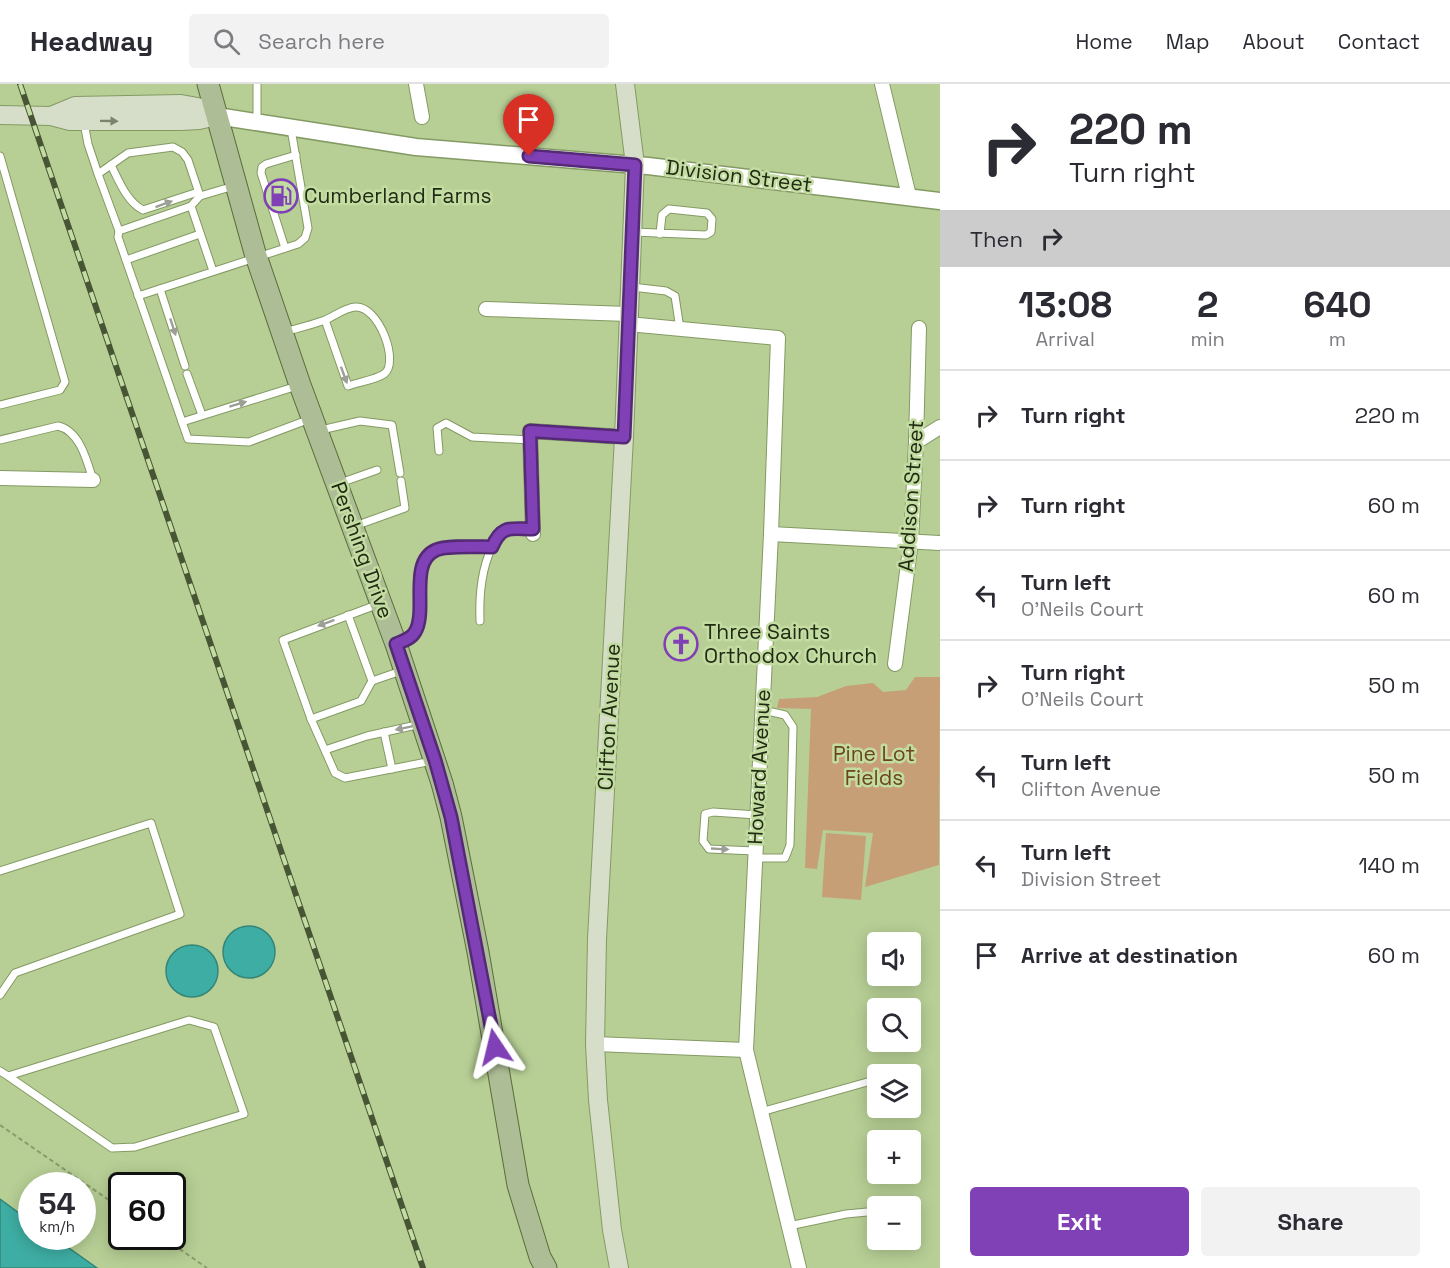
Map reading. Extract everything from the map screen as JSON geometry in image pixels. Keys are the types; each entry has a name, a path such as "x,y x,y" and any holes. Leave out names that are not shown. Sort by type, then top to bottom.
{"main road":[{"name":"Pershing Drive","path":"210,84 256,256 300,385 396,644 435,760 451,817 472,919 518,1185 540,1257 546,1268"},
{"name":"Clifton Avenue","path":"619,1268 612,1230 598,1100 595,1044 597,939 633,232 635,165 625,84"},
{"name":"Division Street","path":"51,116 66,108 82,106 181,104 203,108 217,116"},
{"name":"Division Street","path":"0,115 51,116 70,121 190,121 217,116"}],"street":[{"path":"416,84 422,117"},
{"path":"882,84 909,196"},
{"name":"Division Street","path":"217,116 417,147 635,165 940,201"},
{"name":"Howard Avenue","path":"486,309 628,319 680,329 778,338 771,534 746,1050 799,1268"},
{"name":"Addison Street","path":"895,664 911,541 919,328"},
{"path":"916,442 940,427"},
{"path":"533,532 530,431 624,437"},
{"path":"0,478 93,480"},
{"path":"771,534 940,543"},
{"path":"595,1044 746,1050"}],"lane":[{"path":"257,84 258,122"},
{"path":"83,120 88,144 119,231 118,237 188,440 249,442 316,424 360,421 392,424 400,473"},
{"path":"138,296 298,244 305,238 308,228 291,127"},
{"path":"98,174 128,153 173,147 182,152 188,160 199,194"},
{"path":"285,248 261,173 262,167 266,164 296,155"},
{"path":"0,156 65,382 60,390 0,405"},
{"path":"111,165 129,198 143,210 236,185"},
{"path":"119,231 191,206 199,194"},
{"path":"191,206 213,271"},
{"path":"633,232 660,234 706,235 711,232 712,219 707,213 669,209 662,215 660,234"},
{"path":"126,260 200,234"},
{"path":"629,286 666,291 675,297 680,329"},
{"path":"160,289 202,416"},
{"path":"282,332 325,320 344,310 356,307 370,311 388,347 390,359 388,369 384,374 348,386 325,320"},
{"path":"182,422 300,385"},
{"path":"439,451 437,428 446,423 472,437 530,440"},
{"path":"0,440 58,426 66,428 73,434 85,455 93,480"},
{"path":"337,484 377,470"},
{"path":"353,527 405,508 401,481"},
{"path":"480,621 479,597 485,565 497,535 503,530 533,532"},
{"path":"396,644 407,640 417,629 421,569 433,552 441,548 492,547"},
{"path":"381,603 283,639 311,719 335,773 345,778 435,760"},
{"path":"348,615 372,681"},
{"path":"311,719 361,701 372,681 404,670"},
{"path":"757,815 713,812 705,814 703,842 709,849 785,858 790,845 793,728 785,715 763,711"},
{"path":"325,750 384,732 424,724"},
{"path":"384,732 392,769"},
{"path":"0,871 151,823 180,914 15,973 0,995"},
{"path":"0,1071 112,1148 135,1147 244,1114 214,1027 189,1020 8,1076"},
{"path":"761,1112 867,1083"},
{"path":"789,1226 867,1212"}],"path":[{"path":"0,1125 108,1199"},
{"path":"181,1250 207,1268"}],"green space":[{"name":"Pine Lot Fields","path":"915,677 940,677 939,865 865,887 873,833 823,830 817,869 805,868 811,709 777,708 779,699 817,697 846,686 873,683 883,692 906,690"},
{"path":"826,833 866,836 861,900 822,897"}],"water":[{"path":"249,926 263,930 271,938 275,952 271,966 263,974 249,978 235,974 227,966 223,952 227,938 235,930"},
{"path":"192,945 206,949 214,957 218,971 214,985 206,993 192,997 178,993 170,985 166,971 170,957 178,949"},
{"path":"0,1199 18,1212 18,1250 72,1250 97,1268 0,1268"}],"railway":[{"path":"20,84 423,1268"}],"place":[{"name":"Cumberland Farms","path":"281,196"},
{"name":"Three Saints Orthodox Church","path":"681,644"}],"route":[{"path":"495,1047 451,817 424,724 396,644 415,634 420,600 421,569 433,552 441,548 492,547 497,535 503,530 533,529 530,431 624,437 635,165 529,156"}]}
